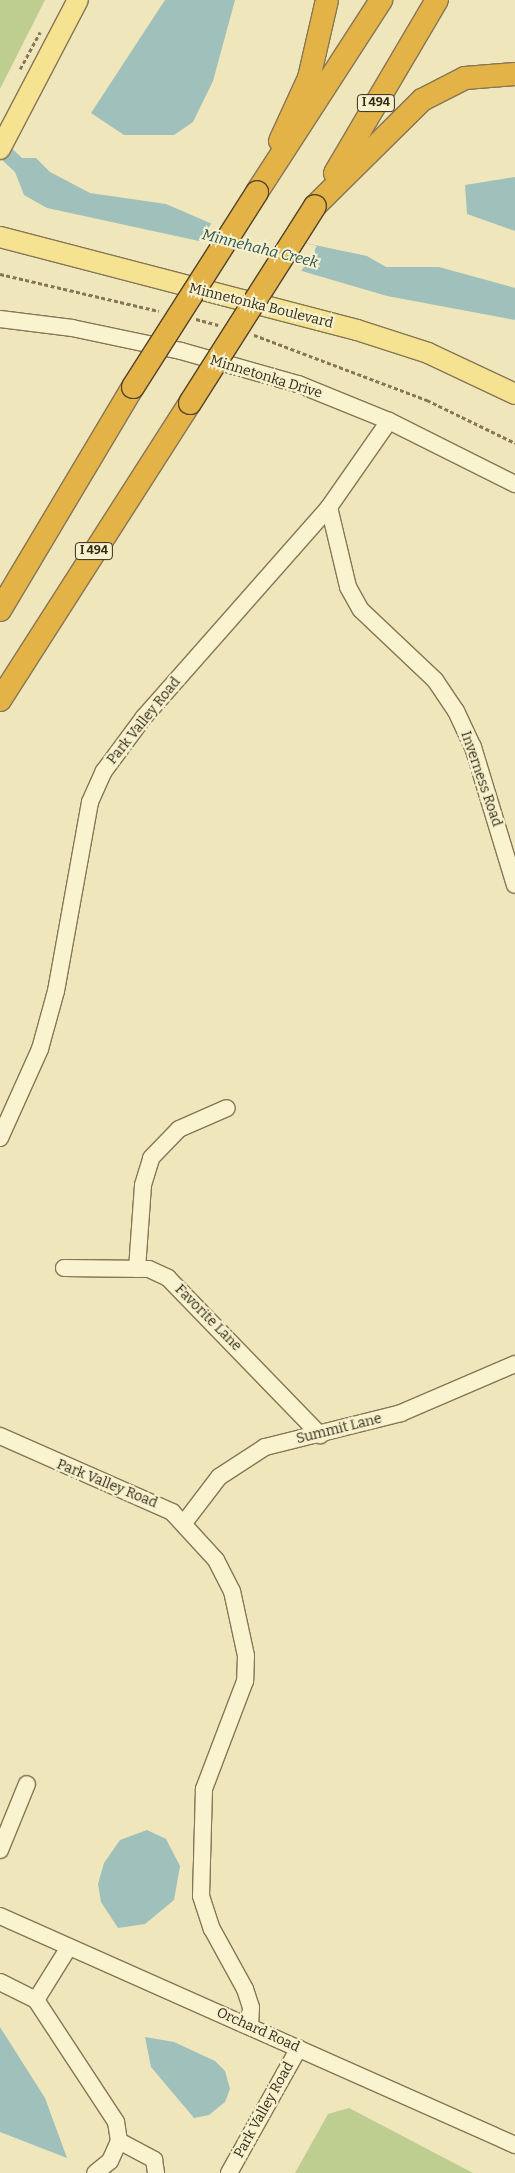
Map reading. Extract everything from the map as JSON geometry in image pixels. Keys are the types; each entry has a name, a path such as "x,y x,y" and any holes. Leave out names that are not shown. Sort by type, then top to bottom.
{"highway":[{"path":"257,192 309,78 327,0"},
{"path":"0,610 133,387 381,0"},
{"name":"I 494","path":"0,700 315,206 437,0"},
{"path":"315,206 422,100 465,78 515,74"}],"main road":[{"path":"0,148 78,0"},
{"name":"Minnetonka Boulevard","path":"0,237 357,330 428,353 515,394"}],"street":[{"name":"Minnetonka Drive","path":"0,319 72,328 190,354 298,384 389,420 515,484"},
{"name":"Park Valley Road","path":"0,1138 40,1049 58,983 90,802 104,771 144,717 329,507 389,420"},
{"name":"Inverness Road","path":"329,507 348,587 361,610 435,680 456,711 473,747 515,885"},
{"path":"137,1269 142,1192 151,1158 179,1129 227,1108"},
{"name":"Favorite Lane","path":"64,1268 137,1269 168,1278 184,1291 320,1435"},
{"name":"Summit Lane","path":"184,1523 200,1496 241,1460 265,1448 401,1413 515,1364"},
{"name":"Park Valley Road","path":"0,1436 159,1504 184,1523 216,1560 232,1591 246,1656 242,1696 204,1789 201,1896 212,1929 244,1989 251,2007 250,2026"},
{"path":"0,1850 27,1784"},
{"name":"Orchard Road","path":"0,1916 515,2145"},
{"path":"36,2000 69,1947"},
{"path":"0,1982 36,2000 91,2079 116,2122 119,2141 110,2161 95,2173"},
{"name":"Park Valley Road","path":"229,2173 299,2048"},
{"path":"119,2141 154,2160 156,2173"}],"path":[{"path":"0,274 169,313"},
{"path":"188,317 224,327"},
{"path":"250,334 427,400 515,443"}],"green space":[{"path":"0,0 45,0 0,89"},
{"path":"349,2108 473,2173 295,2173 328,2114"}],"water":[{"path":"165,0 235,0 213,81 193,122 174,135 124,135 91,113"},
{"name":"Minnehaha Creek","path":"0,137 22,158 36,158 50,172 90,193 166,204 210,223 367,256 386,267 439,267 515,288 515,320 387,296 199,241 47,208 24,195 15,172 0,158"},
{"path":"515,177 515,231 467,214 465,185"},
{"path":"147,1830 166,1839 180,1866 174,1900 145,1924 118,1928 101,1902 98,1884 104,1863 120,1840"},
{"path":"0,2027 45,2098 67,2158 0,2132"},
{"path":"145,2037 174,2042 215,2061 225,2071 230,2089 225,2102 209,2115 194,2118 151,2067"}],"pier":[{"path":"213,221 317,246 300,273 199,243"}]}
